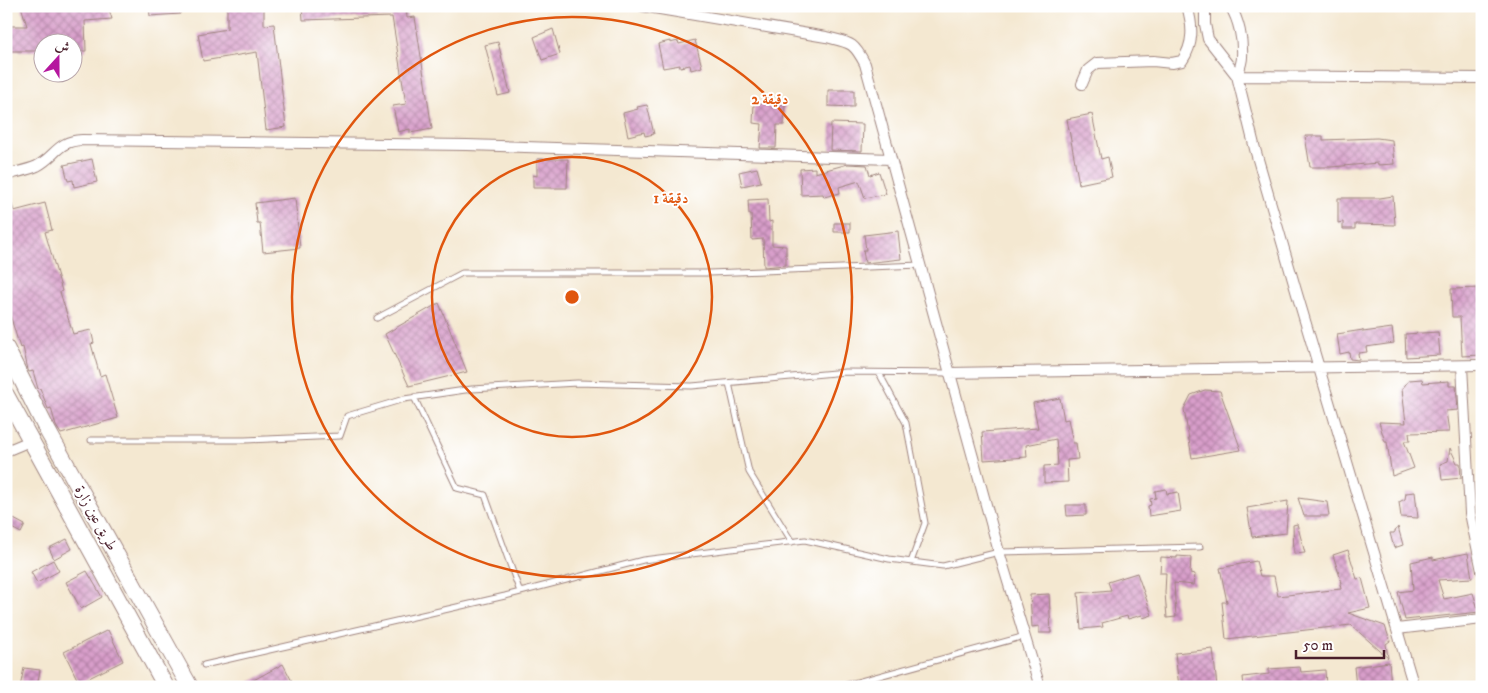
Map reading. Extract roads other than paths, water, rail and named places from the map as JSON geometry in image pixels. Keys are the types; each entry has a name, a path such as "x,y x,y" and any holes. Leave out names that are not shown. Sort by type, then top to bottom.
{"main road":[{"name":"طريق عين زارة","path":"6,348 46,428 190,687"},
{"name":"طريق عين زارة","path":"6,395 166,687"}],"street":[{"path":"642,6 826,37 854,45 865,64 922,265 949,373 998,552 1040,687"},
{"path":"1082,84 1088,70 1097,63 1153,61 1172,63 1182,61 1188,52 1191,42 1192,26 1188,6"},
{"path":"1204,6 1208,39 1237,76 1255,149 1414,687"},
{"path":"1230,6 1236,15 1241,41 1242,58 1237,76"},
{"path":"1237,76 1482,78"},
{"path":"6,175 38,166 71,140 467,146 891,159"},
{"path":"949,373 1482,365"},
{"path":"1462,366 1470,513 1482,571"},
{"path":"6,451 30,441"},
{"path":"1397,629 1482,619"}],"lane":[{"path":"377,318 462,273 709,273 922,265"},
{"path":"91,440 245,440 340,436 348,416 414,397 472,390 578,383 692,386 845,372 949,373"},
{"path":"879,373 906,423 925,524 910,562"},
{"path":"729,383 749,472 792,542"},
{"path":"414,397 457,488 485,495 520,592"},
{"path":"204,665 520,592 643,560 805,540 889,559 943,566 998,552 1200,547"},
{"path":"839,687 1025,636"}]}
